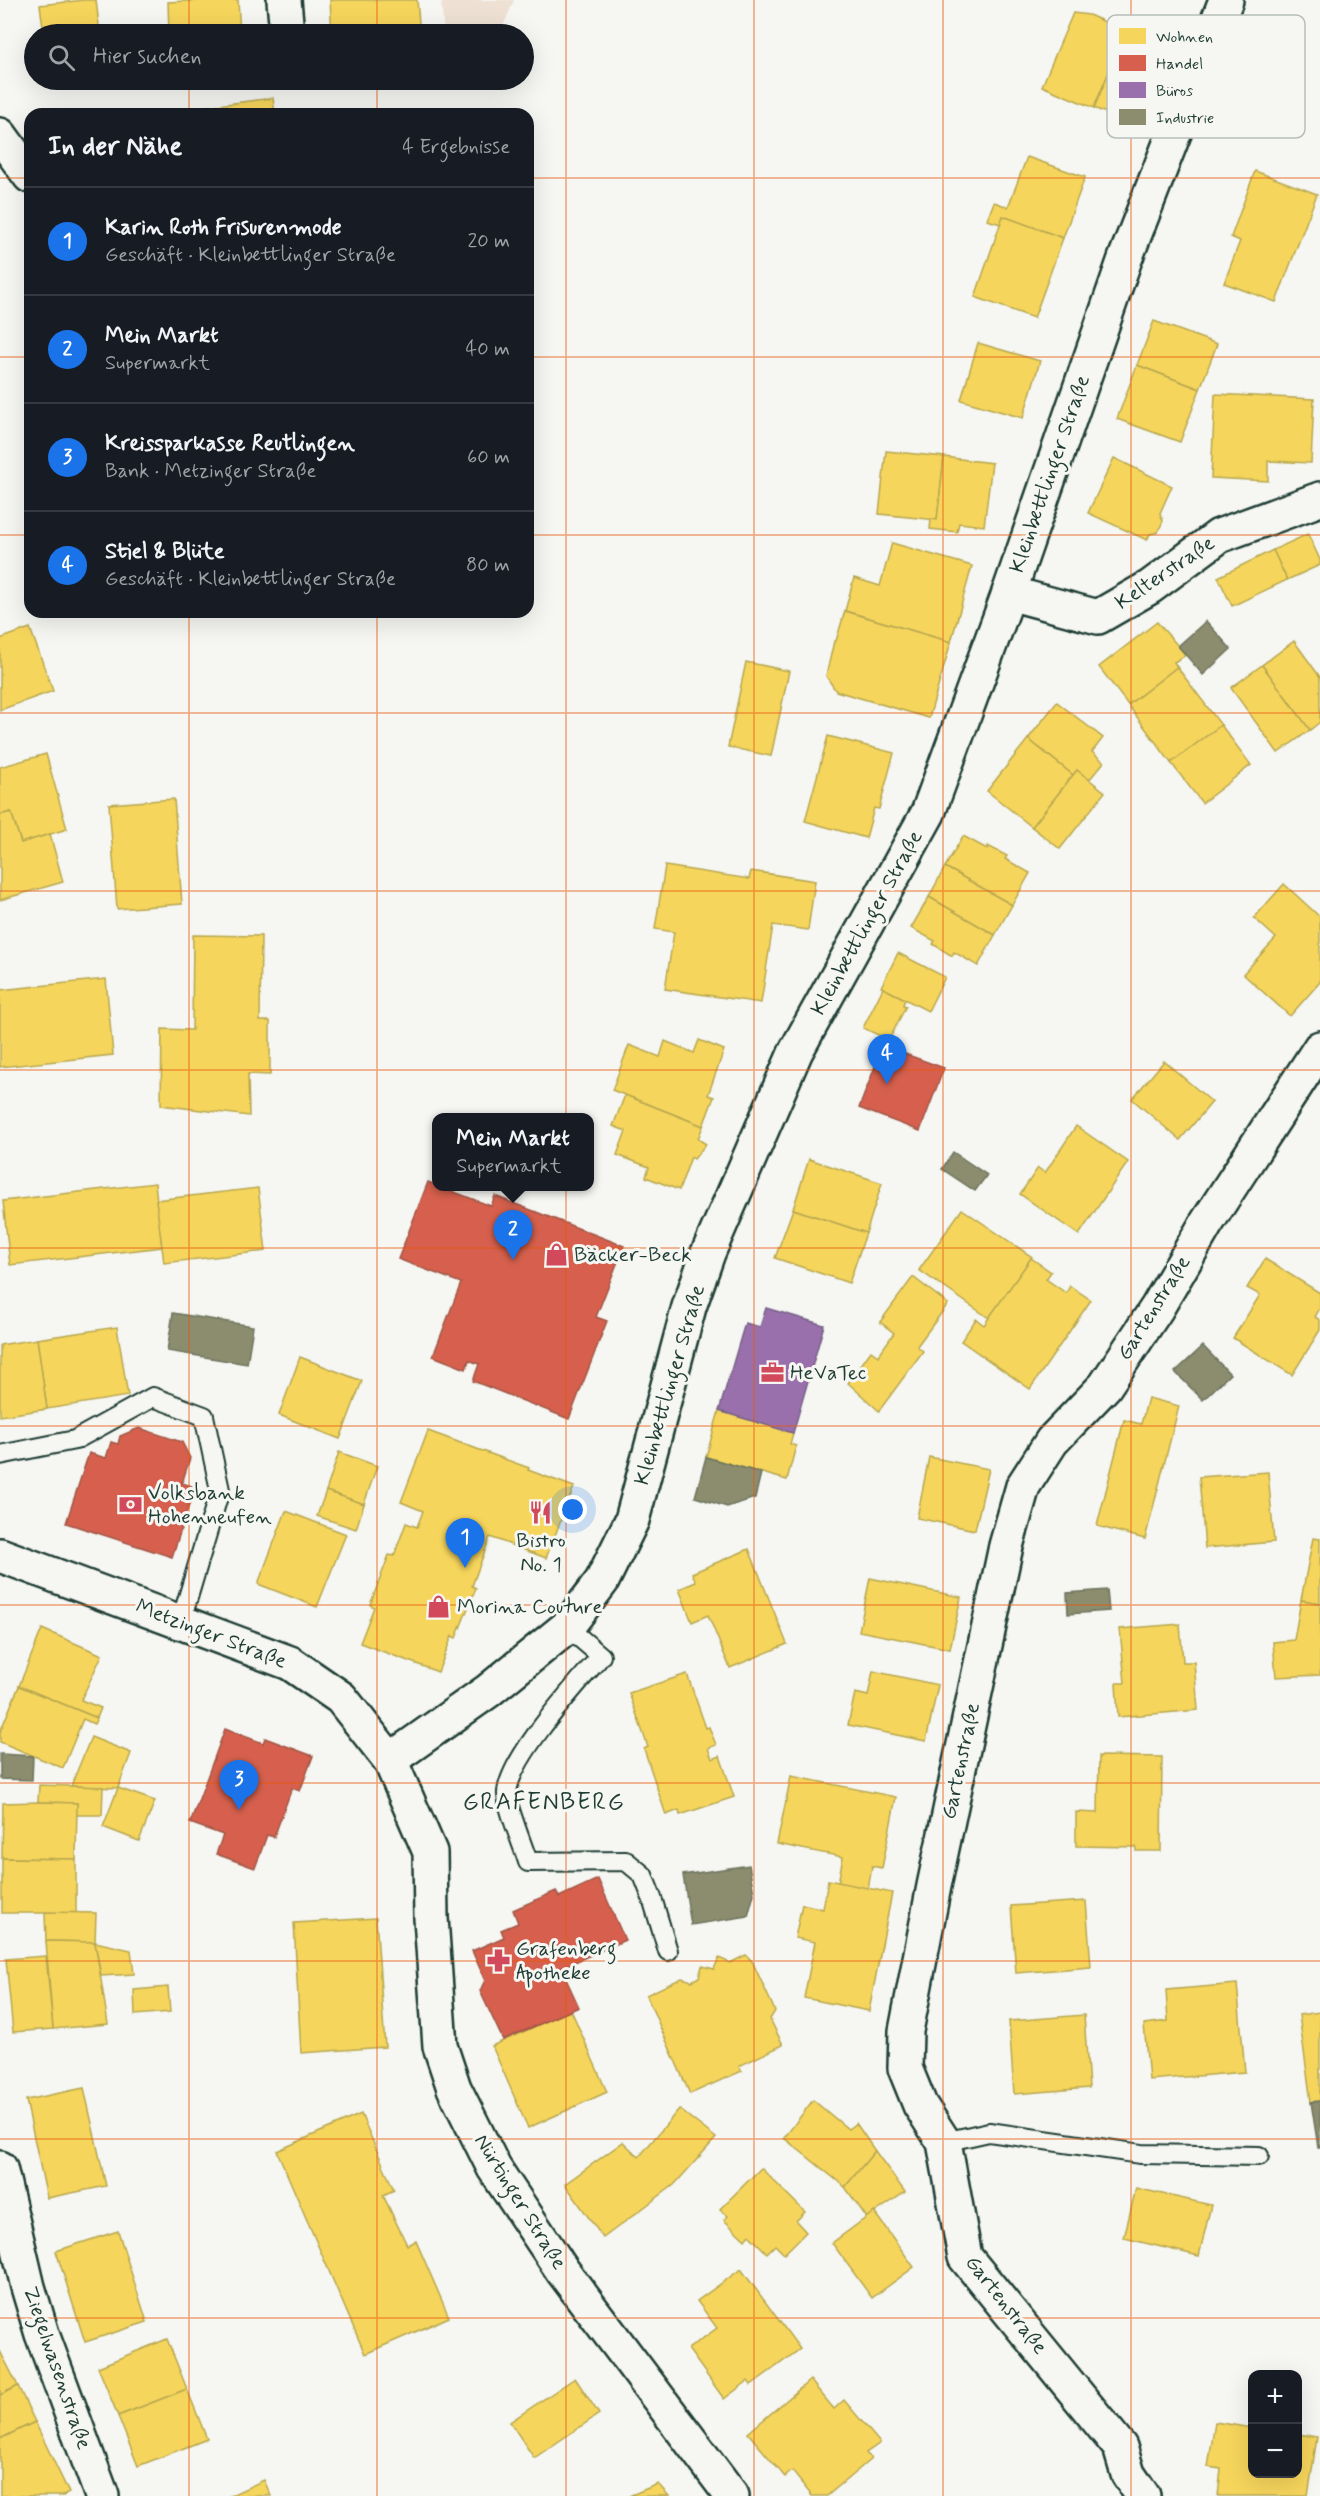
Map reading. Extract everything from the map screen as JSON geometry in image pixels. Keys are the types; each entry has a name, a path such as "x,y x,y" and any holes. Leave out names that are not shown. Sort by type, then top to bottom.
{"street":[{"path":"284,0 286,24"},
{"name":"Kleinbettlinger Straße","path":"1220,15 1226,0"},
{"path":"0,135 24,168"},
{"name":"Kleinbettlinger Straße","path":"390,1760 488,1691 567,1627 602,1581 632,1520 689,1308 708,1254 796,1051 928,813 1009,592 1125,259 1172,138"},
{"name":"Kelterstraße","path":"1009,592 1098,617 1150,587 1219,536 1320,499"},
{"name":"Gartenstraße","path":"1143,2496 1128,2474 1120,2447 964,2257 944,2142 920,2105 905,2068 906,2031 934,1886 1006,1546 1023,1486 1052,1441 1105,1386 1157,1308 1206,1224 1320,1048"},
{"name":"Metzinger Straße","path":"0,1555 181,1621 290,1664 341,1698 390,1760"},
{"name":"Nürtinger Straße","path":"390,1760 430,1852 431,1918 440,2046 453,2088 494,2168 562,2270 732,2496"},
{"name":"Ziegelwasenstraße","path":"0,2168 28,2287 42,2334 102,2496"}],"lane":[{"path":"0,1455 75,1440 153,1397 204,1416 220,1490 181,1621"},
{"path":"567,1627 601,1656 559,1704 515,1766 506,1793 528,1862 626,1861 643,1875 668,1951"},
{"path":"944,2142 989,2132 1141,2154 1259,2156"}],"shaded area":[{"path":"441,0 514,0 504,24 443,24"}],"building: Wohnen":[{"path":"96,0 99,24 43,24 40,5"},
{"path":"238,0 239,24 169,24 168,2"},
{"path":"330,0 417,0 419,24 331,24"},
{"path":"1073,13 1089,15 1107,23 1107,77 1094,108 1042,86"},
{"path":"1107,77 1107,113 1094,108"},
{"path":"273,98 274,108 203,108"},
{"path":"1027,157 1085,177 1063,238 1003,216 1001,224 987,220 994,202 1008,207"},
{"path":"1255,171 1317,194 1276,302 1224,283 1240,241 1231,237"},
{"path":"1003,216 1063,238 1034,318 975,297"},
{"path":"1154,321 1217,344 1200,389 1137,365"},
{"path":"978,343 1040,361 1023,418 961,400"},
{"path":"1137,365 1200,389 1180,442 1117,419"},
{"path":"1215,394 1314,399 1311,463 1268,461 1268,481 1211,478"},
{"path":"886,451 944,457 937,520 879,514"},
{"path":"944,457 992,463 984,526 959,523 957,532 930,529 931,519 937,520"},
{"path":"1114,458 1172,486 1160,513 1163,521 1158,532 1150,534 1147,540 1088,513"},
{"path":"1308,534 1320,560 1320,565 1287,580 1273,550"},
{"path":"892,543 972,566 951,642 845,611 854,578 880,586"},
{"path":"1273,550 1287,580 1232,606 1218,577"},
{"path":"845,611 951,642 929,718 836,691 826,676 834,641 836,641"},
{"path":"1157,622 1186,655 1174,662 1177,667 1128,705 1099,667"},
{"path":"30,628 53,691 0,710 0,639"},
{"path":"1294,641 1320,677 1320,722 1310,730 1262,665"},
{"path":"746,662 789,671 771,756 728,747"},
{"path":"1262,665 1310,730 1278,753 1231,688"},
{"path":"1177,667 1221,725 1171,763 1128,705"},
{"path":"1057,702 1103,738 1092,752 1104,762 1089,780 1077,770 1073,775 1028,739"},
{"path":"1221,725 1251,765 1202,803 1171,763"},
{"path":"828,736 894,753 879,809 874,808 866,838 805,821"},
{"path":"1028,739 1073,775 1032,827 987,791"},
{"path":"46,754 67,829 21,843 11,812 0,815 0,767"},
{"path":"1077,770 1105,792 1060,849 1032,827"},
{"path":"174,799 182,904 117,909 109,804"},
{"path":"11,812 21,843 50,834 63,882 0,900 0,815"},
{"path":"963,836 987,849 988,846 1007,856 1005,859 1030,873 1012,905 945,867"},
{"path":"665,866 749,879 751,871 815,881 808,930 773,925 761,1003 665,989 674,932 655,929"},
{"path":"945,867 1012,905 995,935 929,897"},
{"path":"1284,884 1320,917 1320,982 1290,1016 1243,974 1276,938 1254,918"},
{"path":"929,897 995,935 978,966 954,952 952,956 933,944 935,941 911,928"},
{"path":"193,935 261,936 260,1021 270,1021 270,1075 248,1074 249,1116 161,1105 162,1029 192,1030"},
{"path":"898,953 945,977 928,1011 881,987"},
{"path":"106,979 113,1055 0,1067 0,990"},
{"path":"883,988 905,999 903,1005 906,1006 889,1040 863,1028"},
{"path":"699,1040 724,1050 708,1095 714,1097 703,1126 612,1090 629,1045 660,1057 665,1041 694,1053"},
{"path":"1164,1061 1212,1102 1180,1140 1132,1099"},
{"path":"625,1095 703,1126 698,1139 706,1144 694,1159 691,1157 679,1190 646,1177 649,1167 617,1155 626,1131 613,1126"},
{"path":"1076,1126 1128,1162 1079,1235 1020,1194 1038,1168 1045,1173"},
{"path":"809,1159 882,1183 866,1233 793,1209"},
{"path":"155,1183 162,1247 10,1265 3,1201"},
{"path":"258,1188 266,1251 164,1263 156,1200"},
{"path":"793,1209 866,1233 849,1283 775,1258"},
{"path":"962,1209 1032,1257 989,1318 919,1270"},
{"path":"1031,1258 1051,1272 1046,1279 1066,1293 1070,1286 1091,1300 1030,1389 961,1341 976,1319 984,1325"},
{"path":"1265,1259 1320,1293 1320,1308 1315,1317 1320,1320 1320,1330 1292,1375 1233,1338 1260,1295 1247,1288"},
{"path":"913,1277 948,1304 917,1346 923,1351 879,1411 848,1383 871,1351 878,1356 894,1333 880,1322"},
{"path":"117,1327 128,1396 47,1409 37,1339"},
{"path":"37,1339 47,1409 0,1416 0,1345"},
{"path":"300,1357 362,1381 340,1439 279,1415"},
{"path":"1148,1398 1179,1406 1145,1539 1097,1526 1124,1420 1141,1424"},
{"path":"719,1411 793,1433 790,1444 796,1446 787,1480 706,1457"},
{"path":"428,1431 574,1487 546,1558 490,1537 472,1586 476,1588 456,1638 452,1636 438,1672 360,1643 374,1607 370,1605 389,1555 394,1556 406,1523 417,1527 423,1511 401,1502"},
{"path":"339,1452 377,1466 364,1504 326,1491"},
{"path":"929,1457 989,1469 975,1530 917,1518"},
{"path":"1268,1472 1274,1542 1205,1548 1199,1477"},
{"path":"326,1491 364,1504 356,1529 317,1516"},
{"path":"286,1511 346,1534 317,1607 258,1584"},
{"path":"1313,1538 1320,1539 1320,1603 1301,1600"},
{"path":"749,1549 787,1644 730,1668 708,1615 692,1622 679,1589 696,1582 692,1573"},
{"path":"870,1578 961,1597 950,1649 859,1631"},
{"path":"1301,1600 1320,1603 1320,1675 1276,1677 1273,1642 1294,1640"},
{"path":"1180,1624 1183,1662 1194,1662 1198,1710 1118,1717 1116,1683 1125,1683 1120,1629"},
{"path":"42,1629 102,1655 81,1700 101,1708 97,1718 19,1686"},
{"path":"873,1671 938,1685 926,1741 848,1725 855,1693 868,1696"},
{"path":"687,1674 706,1728 709,1727 716,1745 708,1748 712,1759 720,1756 734,1797 680,1815 679,1810 666,1815 644,1749 648,1747 629,1693"},
{"path":"19,1686 97,1718 94,1724 83,1719 63,1768 0,1742 0,1732"},
{"path":"91,1737 131,1753 118,1788 71,1786"},
{"path":"1099,1756 1162,1757 1161,1851 1136,1851 1136,1847 1076,1846 1076,1812 1098,1813"},
{"path":"791,1776 896,1797 882,1868 872,1866 868,1889 838,1883 843,1857 777,1844"},
{"path":"39,1785 103,1787 102,1815 76,1815 77,1803 38,1802"},
{"path":"118,1788 155,1801 139,1841 103,1827"},
{"path":"3,1803 77,1803 76,1859 2,1858"},
{"path":"2,1858 76,1859 76,1913 2,1913"},
{"path":"828,1880 892,1893 869,2011 804,1998 815,1942 795,1938 802,1904 823,1909"},
{"path":"1086,1901 1091,1967 1016,1973 1011,1906"},
{"path":"45,1912 96,1913 95,1942 46,1941"},
{"path":"376,1918 385,2047 301,2053 294,1923"},
{"path":"46,1941 95,1942 108,2024 53,2029"},
{"path":"95,1942 131,1950 134,1974 101,1976"},
{"path":"746,1955 752,1961 775,2011 770,2019 783,2045 739,2066 742,2071 690,2094 646,1995 682,1978 692,1981 699,1977 702,1966 714,1969 719,1958 730,1963"},
{"path":"46,1956 53,2029 13,2032 6,1959"},
{"path":"1237,1984 1245,2072 1149,2080 1144,2024 1168,2021 1166,1990"},
{"path":"168,1987 170,2012 135,2015 134,1990"},
{"path":"571,2010 607,2092 528,2128 492,2046"},
{"path":"1320,2012 1320,2101 1311,2102 1299,2015"},
{"path":"1084,2015 1089,2088 1014,2094 1009,2021"},
{"path":"84,2088 106,2186 47,2198 26,2100"},
{"path":"813,2100 848,2129 856,2123 875,2151 845,2187 784,2138"},
{"path":"679,2109 716,2138 674,2185 603,2238 565,2184 623,2142 639,2157"},
{"path":"361,2114 394,2190 383,2195 407,2245 416,2241 449,2317 365,2354 277,2151"},
{"path":"875,2151 905,2192 867,2218 845,2187"},
{"path":"761,2168 805,2212 796,2221 806,2232 784,2254 775,2245 767,2253 749,2235 745,2240 724,2220 728,2216 720,2209"},
{"path":"1136,2188 1211,2205 1199,2256 1124,2238"},
{"path":"874,2212 914,2267 872,2298 832,2243"},
{"path":"118,2231 147,2322 85,2342 56,2251"},
{"path":"741,2269 800,2349 751,2385 748,2381 724,2399 688,2349 717,2328 697,2301"},
{"path":"167,2339 187,2389 118,2416 98,2367"},
{"path":"0,2351 18,2386 0,2395"},
{"path":"575,2378 599,2414 534,2458 510,2422"},
{"path":"810,2380 834,2409 844,2400 880,2443 866,2453 871,2459 827,2496 812,2496 792,2471 785,2477 748,2433"},
{"path":"18,2386 35,2422 0,2439 0,2395"},
{"path":"187,2389 207,2439 138,2466 118,2416"},
{"path":"35,2422 69,2493 63,2496 0,2496 0,2439"},
{"path":"1215,2422 1248,2427 1248,2478 1302,2478 1302,2435 1317,2437 1308,2496 1218,2496 1221,2469 1208,2467"},
{"path":"264,2480 271,2496 229,2496"},
{"path":"658,2484 669,2496 629,2496"}],"building: Handel":[{"path":"883,1046 944,1068 920,1131 859,1108"},
{"path":"428,1182 432,1184 432,1191 452,1191 491,1206 495,1196 624,1246 596,1317 607,1321 569,1419 473,1381 479,1364 469,1360 466,1369 433,1356 461,1283 398,1259"},
{"name":"Volksbank Hohenneufen","path":"139,1428 182,1442 190,1458 182,1483 195,1487 172,1557 66,1523 89,1453 106,1458 111,1442 118,1444 120,1436"},
{"path":"225,1729 263,1743 265,1738 313,1756 300,1791 292,1788 274,1837 267,1835 255,1868 216,1854 223,1835 190,1823"},
{"path":"598,1879 625,1940 561,1968 579,2007 503,2040 480,1991 485,1980 472,1951 504,1937 501,1930 518,1923 513,1910 556,1891 559,1897"}],"building: Büros":[{"path":"766,1308 824,1325 793,1433 719,1411 745,1323 760,1327"}],"building: Industrie":[{"path":"1206,621 1231,649 1203,675 1178,646"},
{"path":"953,1152 987,1175 975,1191 942,1169"},
{"path":"173,1313 253,1326 247,1364 167,1351"},
{"path":"1203,1346 1230,1374 1203,1400 1175,1372"},
{"path":"706,1457 761,1473 755,1498 727,1507 695,1497"},
{"path":"1107,1590 1109,1611 1068,1614 1067,1593"},
{"path":"0,1754 33,1756 32,1780 0,1779"},
{"path":"749,1865 754,1894 748,1916 691,1925 683,1875"},
{"path":"1320,2101 1320,2147 1318,2147 1311,2102"}],"place":[{"name":"Stiel & Blüte","path":"887,1084"},
{"name":"Bäcker-Beck","path":"556,1255"},
{"name":"Mein Markt","path":"513,1260"},
{"name":"HeVaTec","path":"772,1373"},
{"name":"Volksbank Hohenneufen","path":"130,1505"},
{"name":"Bistro No. 1","path":"541,1513"},
{"name":"Karin Roth Frisurenmode","path":"465,1568"},
{"name":"Morina Couture","path":"439,1607"},
{"name":"Kreissparkasse Reutlingen","path":"239,1810"},
{"name":"Grafenberg Apotheke","path":"498,1961"}],"district":[{"name":"GRAFENBERG","path":"544,1802"}]}
